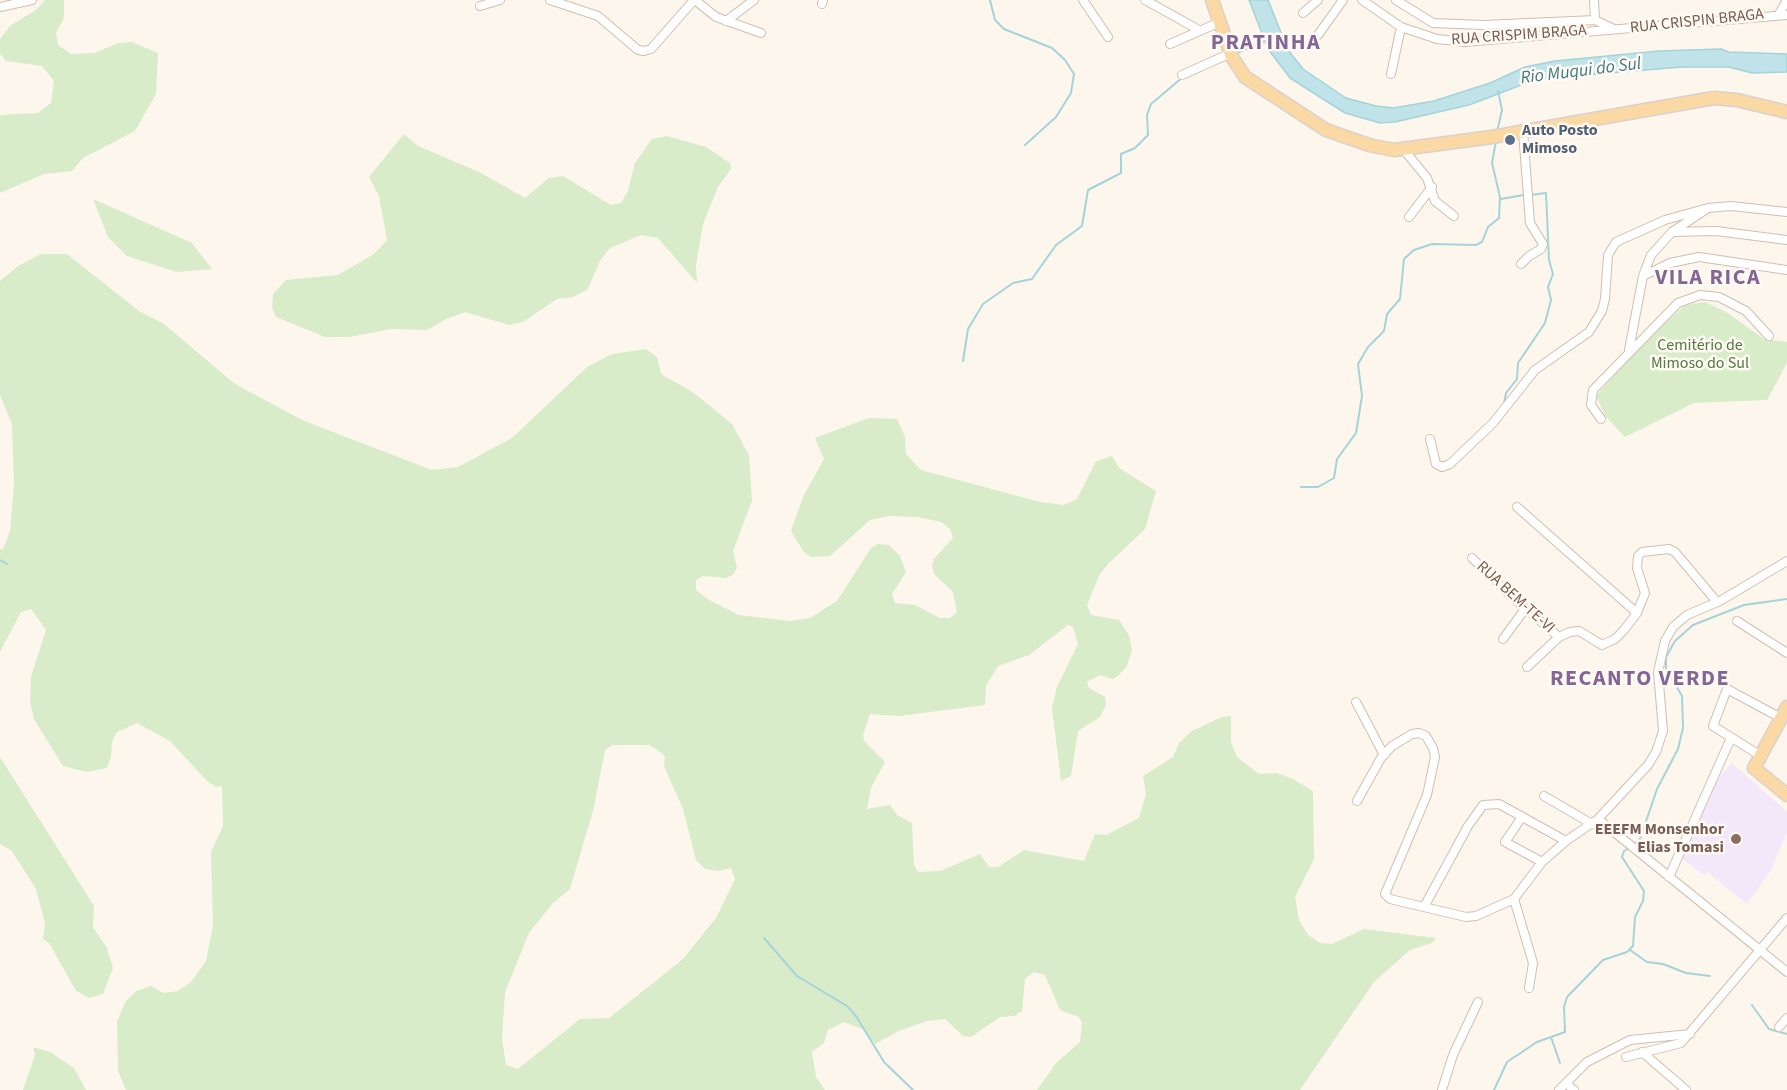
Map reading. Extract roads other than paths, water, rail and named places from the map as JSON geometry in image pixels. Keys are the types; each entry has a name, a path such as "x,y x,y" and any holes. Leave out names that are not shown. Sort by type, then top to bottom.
{"main road":[{"path":"1212,0 1231,53 1245,77 1326,130 1369,145 1404,150 1714,98 1737,100 1787,112"},
{"path":"1784,712 1754,768 1787,795"}],"street":[{"path":"0,7 32,0"},
{"path":"480,6 500,0"},
{"path":"550,0 598,16 638,50 644,51 651,49 695,0 716,17 761,33"},
{"path":"726,21 754,0"},
{"path":"1083,0 1108,37"},
{"path":"1145,0 1199,30"},
{"path":"1303,14 1318,0"},
{"path":"1318,35 1343,0"},
{"name":"RUA CRISPIM BRAGA","path":"1362,0 1401,27 1428,37 1464,42 1615,30"},
{"path":"1396,0 1433,23 1483,25 1595,21 1615,30"},
{"path":"1594,0 1595,21"},
{"name":"RUA CRISPIN BRAGA","path":"1615,30 1783,14 1787,0"},
{"path":"1170,44 1220,22"},
{"path":"1428,37 1433,23"},
{"path":"1391,74 1401,27"},
{"path":"1182,75 1231,53"},
{"path":"1521,264 1541,249 1543,243 1530,223 1523,131"},
{"path":"1404,150 1432,187 1435,201 1454,216"},
{"path":"1409,217 1432,187"},
{"path":"1430,439 1436,464 1442,467 1450,464 1492,423 1535,370 1589,332 1604,305 1608,255 1616,242 1665,220 1708,208 1731,206 1787,212"},
{"path":"1629,351 1643,276 1651,255 1672,232 1708,208"},
{"path":"1672,232 1716,231 1787,240"},
{"path":"1643,276 1670,263 1699,257 1787,270"},
{"path":"1601,419 1591,405 1590,397 1593,390 1678,303 1700,295 1719,297 1733,302 1746,311 1769,336"},
{"path":"1517,507 1637,613"},
{"path":"1527,667 1559,638 1579,631 1597,644 1607,643 1624,630 1637,613 1645,593 1636,562 1642,552 1653,550 1675,552 1717,602"},
{"name":"RUA BEM-TE-VI","path":"1472,558 1559,638"},
{"path":"1357,801 1384,755 1401,740 1419,733 1430,740 1435,757 1427,795 1384,891 1390,899 1476,916 1514,899 1542,862 1566,841 1595,822 1648,765 1660,742 1663,721 1659,672 1665,641 1673,627 1688,615 1717,602 1787,561"},
{"path":"1503,639 1526,609"},
{"path":"1737,621 1787,653"},
{"path":"1761,756 1713,726 1727,690 1784,712"},
{"path":"1356,702 1384,755"},
{"path":"1669,877 1731,738"},
{"path":"1544,796 1595,822 1624,841 1787,972"},
{"path":"1424,907 1468,826 1483,805 1499,804 1566,841"},
{"path":"1522,817 1505,842 1542,862"},
{"path":"1514,899 1533,963 1529,988"},
{"path":"1626,1056 1681,1043 1787,918"},
{"path":"1442,1090 1453,1055 1478,1002"},
{"path":"1779,1027 1787,1018"},
{"path":"1560,1090 1587,1062 1630,1040 1690,1034"},
{"path":"1642,1052 1686,1090"},
{"path":"1566,1083 1574,1090"}],"water":[{"name":"Rio Muqui do Sul","path":"1249,0 1268,0 1288,50 1303,69 1346,98 1376,106 1393,108 1434,101 1490,83 1525,67 1555,61 1659,51 1721,49 1729,52 1787,54 1787,72 1752,73 1729,67 1682,67 1537,79 1469,105 1395,122 1380,123 1345,113 1290,78 1268,49"}],"waterway":[{"path":"990,0 995,20 1004,29 1052,48 1065,60 1074,74 1071,93 1056,117 1025,145"},
{"path":"1235,54 1265,41"},
{"path":"963,361 968,329 983,304 1013,283 1032,279 1056,245 1082,226 1088,190 1121,173 1121,154 1135,148 1148,135 1147,115 1151,104 1183,77"},
{"path":"1497,132 1502,110 1498,91"},
{"path":"1301,487 1318,487 1334,478 1337,459 1356,433 1362,396 1358,364 1368,347 1384,331 1387,314 1400,299 1404,259 1414,250 1432,244 1476,245 1482,242 1488,227 1499,218 1500,197 1492,163 1496,141"},
{"path":"1504,404 1506,393 1517,379 1518,363 1545,323 1551,300 1548,287 1553,274 1549,260 1546,193 1530,195"},
{"path":"1501,199 1524,195"},
{"path":"0,560 7,564"},
{"path":"1633,845 1640,839 1657,789 1678,749 1683,728 1682,696 1666,668 1666,657 1675,641 1693,625 1744,605 1787,599"},
{"path":"1494,1090 1507,1062 1537,1042 1565,1032 1564,1007 1567,997 1603,960 1627,952 1633,946 1635,917 1643,901 1644,891 1622,857 1624,851 1629,848"},
{"path":"764,938 797,976 847,1006 856,1016 884,1062 913,1090"},
{"path":"1630,950 1647,962 1663,964 1686,973 1710,976"},
{"path":"1752,1005 1769,1029 1787,1034"},
{"path":"1551,1037 1560,1063"}],"place":[{"name":"Auto Posto Mimoso","path":"1510,140"},
{"name":"EEEFM Monsenhor Elias Tomasi","path":"1736,839"}],"district":[{"name":"PRATINHA","path":"1266,44"},
{"name":"VILA RICA","path":"1708,279"},
{"name":"RECANTO VERDE","path":"1640,680"}],"park label":[{"name":"Cemitério de Mimoso do Sul","path":"1700,355"}]}
